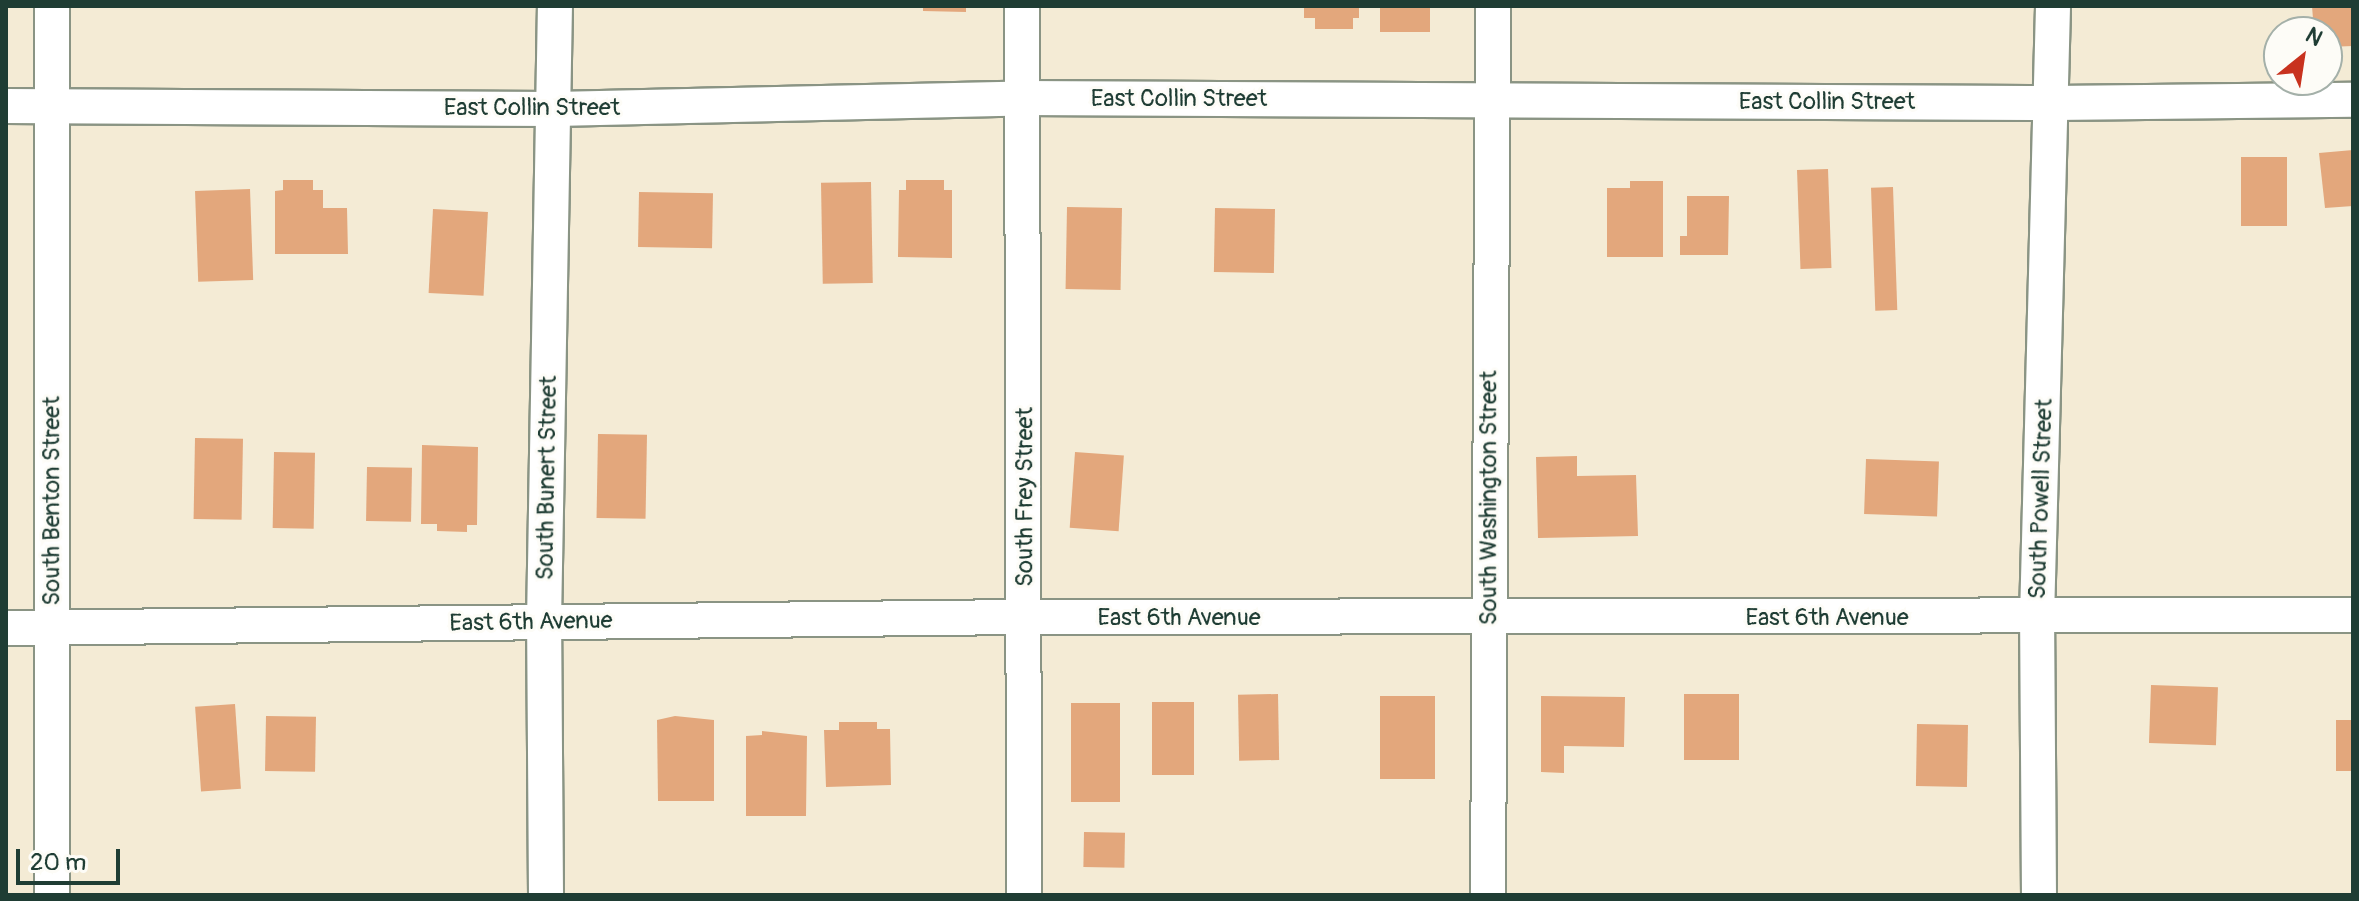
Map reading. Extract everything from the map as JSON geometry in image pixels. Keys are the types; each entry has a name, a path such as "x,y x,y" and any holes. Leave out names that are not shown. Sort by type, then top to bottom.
{"street":[{"name":"South Benton Street","path":"52,6 52,895"},
{"name":"South Bunert Street","path":"546,895 544,622 555,6"},
{"name":"South Frey Street","path":"1022,6 1026,617 1024,895"},
{"name":"South Washington Street","path":"1488,895 1493,6"},
{"name":"South Powell Street","path":"2039,895 2037,618 2054,103 2053,6"},
{"name":"East Collin Street","path":"6,106 555,109 1022,98 2054,103 2353,100"},
{"name":"East 6th Avenue","path":"6,628 1026,617 1488,619 2353,615"}],"building":[{"path":"923,6 966,6 966,12 923,11"},
{"path":"1304,6 1359,6 1359,18 1353,18 1353,29 1315,29 1315,18 1304,18"},
{"path":"1380,6 1430,6 1430,32 1380,32"},
{"path":"2312,6 2353,6 2353,46 2343,46 2343,16 2313,16"},
{"path":"2353,150 2353,206 2325,208 2319,153"},
{"path":"2241,157 2287,157 2287,226 2241,226"},
{"path":"1828,169 1831,268 1800,269 1797,170"},
{"path":"283,180 313,180 313,190 323,190 323,208 347,208 348,254 275,254 275,191 283,190"},
{"path":"906,180 944,180 944,190 952,190 952,258 898,257 899,190 906,190"},
{"path":"1630,181 1663,181 1663,257 1607,257 1607,188 1630,188"},
{"path":"871,182 873,283 823,284 821,183"},
{"path":"1893,187 1897,310 1875,311 1871,188"},
{"path":"250,189 253,280 198,282 195,191"},
{"path":"639,192 713,193 712,248 638,247"},
{"path":"1687,196 1729,196 1728,255 1680,255 1680,236 1687,236"},
{"path":"1067,207 1122,208 1121,290 1066,289"},
{"path":"1215,208 1275,209 1274,273 1214,272"},
{"path":"433,209 488,212 484,296 429,293"},
{"path":"598,434 647,435 646,519 597,518"},
{"path":"195,438 243,439 242,520 194,519"},
{"path":"422,445 478,447 477,525 467,525 467,532 437,531 437,524 421,524"},
{"path":"274,452 315,453 314,529 273,528"},
{"path":"1075,452 1124,455 1119,531 1070,528"},
{"path":"1577,456 1577,476 1636,475 1638,536 1538,538 1536,457"},
{"path":"1866,459 1939,462 1937,517 1864,514"},
{"path":"367,467 412,468 411,522 366,521"},
{"path":"2151,685 2218,687 2216,745 2149,743"},
{"path":"1278,694 1279,760 1239,761 1238,695"},
{"path":"1684,694 1739,694 1739,760 1684,760"},
{"path":"1380,696 1435,696 1435,779 1380,779"},
{"path":"1541,696 1625,697 1624,747 1564,746 1564,773 1541,772"},
{"path":"1152,702 1194,702 1194,775 1152,775"},
{"path":"1071,703 1120,703 1120,802 1071,802"},
{"path":"235,704 241,789 201,792 195,707"},
{"path":"266,716 316,717 315,772 265,771"},
{"path":"675,716 714,720 714,801 658,801 657,720"},
{"path":"2336,720 2353,720 2353,771 2336,771"},
{"path":"839,722 877,722 877,729 890,729 891,785 826,787 824,730 839,730"},
{"path":"1917,724 1968,725 1967,787 1916,786"},
{"path":"762,731 807,736 806,816 746,816 746,736 762,735"},
{"path":"1084,832 1125,833 1124,868 1083,867"}]}
